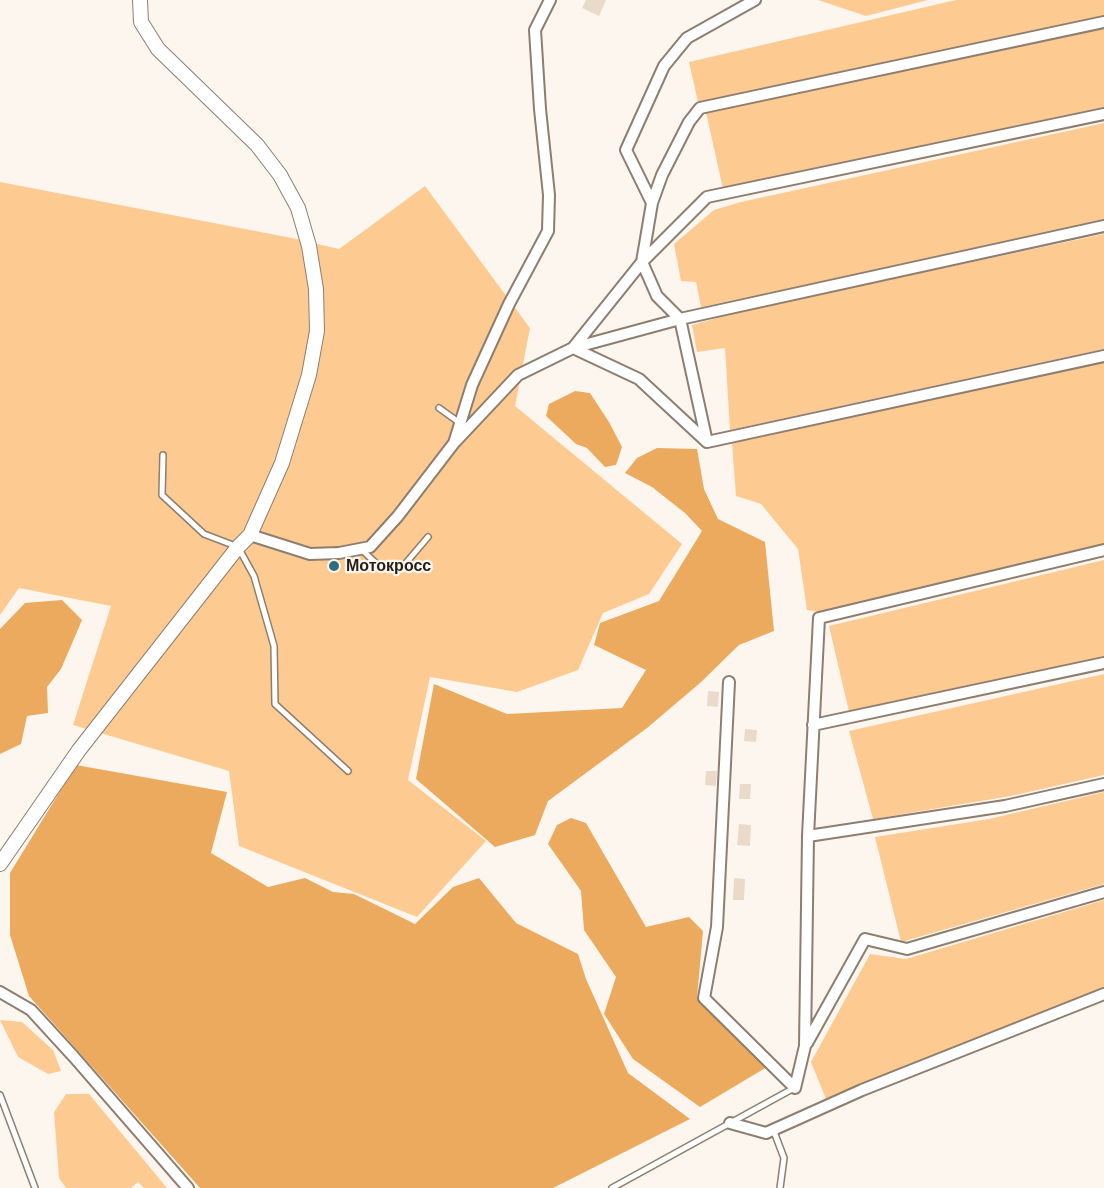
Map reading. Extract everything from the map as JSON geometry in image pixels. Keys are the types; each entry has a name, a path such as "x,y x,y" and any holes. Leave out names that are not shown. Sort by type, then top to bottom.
{"street":[{"path":"0,864 79,750 238,547 250,535 282,463 309,375 317,331 316,289 309,246 298,208 280,175 257,146 158,49 141,22 140,0"},
{"path":"454,443 472,385 509,304 548,231 549,195 535,30 550,0"},
{"path":"652,203 626,150 664,66 687,38 755,0"},
{"path":"706,442 680,319 657,296 642,262 652,203 689,122 700,108 1104,22"},
{"path":"573,348 642,262 707,197 1104,114"},
{"path":"250,535 310,554 339,553 370,547 398,516 454,443 518,375 573,348 680,319 1104,226"},
{"path":"573,348 639,379 706,442"},
{"path":"706,442 1104,356"},
{"path":"795,1088 805,1046 808,836 819,618 1104,550"},
{"path":"813,725 1104,663"},
{"path":"729,682 717,927 704,998 795,1088"},
{"path":"808,836 1005,806 1104,784"},
{"path":"805,1046 865,939 906,949 1104,892"},
{"path":"0,992 31,1010 188,1188"},
{"path":"730,1123 766,1133 862,1090 1104,994"}],"lane":[{"path":"439,408 460,423"},
{"path":"164,455 162,495 204,534 238,547 254,576 274,646 275,704 348,771"},
{"path":"361,549 381,568 405,564 428,537"},
{"path":"612,1188 795,1088"},
{"path":"0,1095 35,1188"},
{"path":"773,1129 783,1158 780,1188"}],"shaded area":[{"path":"818,0 928,0 866,16"},
{"path":"956,0 1104,0 1104,16 698,102 689,62"},
{"path":"1104,29 1104,110 723,189 706,112"},
{"path":"1104,123 1104,222 701,307 696,282 681,281 674,244 714,210 741,202"},
{"name":"Мотокросс","path":"0,182 339,249 425,186 530,328 515,406 682,544 649,594 603,613 578,670 517,692 430,677 408,780 486,841 417,917 239,846 229,771 73,725 111,606 19,588 0,615"},
{"path":"1104,234 1104,349 730,430 725,348 697,352 692,325 746,310"},
{"path":"1104,362 1104,548 820,612 807,610 798,549 761,504 736,496 732,443"},
{"path":"575,391 590,393 609,422 622,447 616,465 605,467 587,448 576,444 546,416 549,404"},
{"path":"657,448 697,449 704,489 718,519 765,542 774,631 739,645 700,683 647,728 548,801 535,835 495,847 416,779 434,684 507,714 622,708 646,670 594,645 600,623 659,601 702,531 685,513 652,487 625,473 637,458"},
{"path":"1104,560 1104,661 850,716 829,626"},
{"path":"62,600 82,620 61,669 47,687 48,713 27,716 21,744 0,754 0,629 25,603"},
{"path":"1104,674 1104,775 1011,796 873,819 849,731"},
{"path":"76,765 227,792 211,853 268,887 305,878 333,892 354,894 415,924 453,887 479,878 516,923 578,954 586,979 628,1073 690,1119 553,1188 200,1188 29,996 10,935 10,873"},
{"path":"1104,792 1104,884 901,942 875,837 989,819"},
{"path":"571,818 586,823 646,927 689,917 703,931 697,998 767,1067 700,1107 633,1059 604,1014 616,977 584,930 581,891 548,844 557,825"},
{"path":"1104,900 1104,988 826,1099 811,1062 870,954 906,959"},
{"path":"0,1020 22,1022 53,1050 61,1071 48,1074 18,1057"},
{"path":"66,1094 89,1094 167,1188 144,1188 138,1182 131,1188 66,1188 59,1178 54,1112"}],"building":[{"path":"586,0 606,0 599,16 582,8"},
{"path":"708,691 719,692 718,707 707,706"},
{"path":"745,729 757,730 756,742 744,741"},
{"path":"706,771 717,771 716,786 705,785"},
{"path":"740,784 751,784 750,799 739,799"},
{"path":"739,824 751,825 750,846 737,845"},
{"path":"734,878 745,879 744,900 733,900"}],"place":[{"name":"Мотокросс","path":"334,566"}]}
